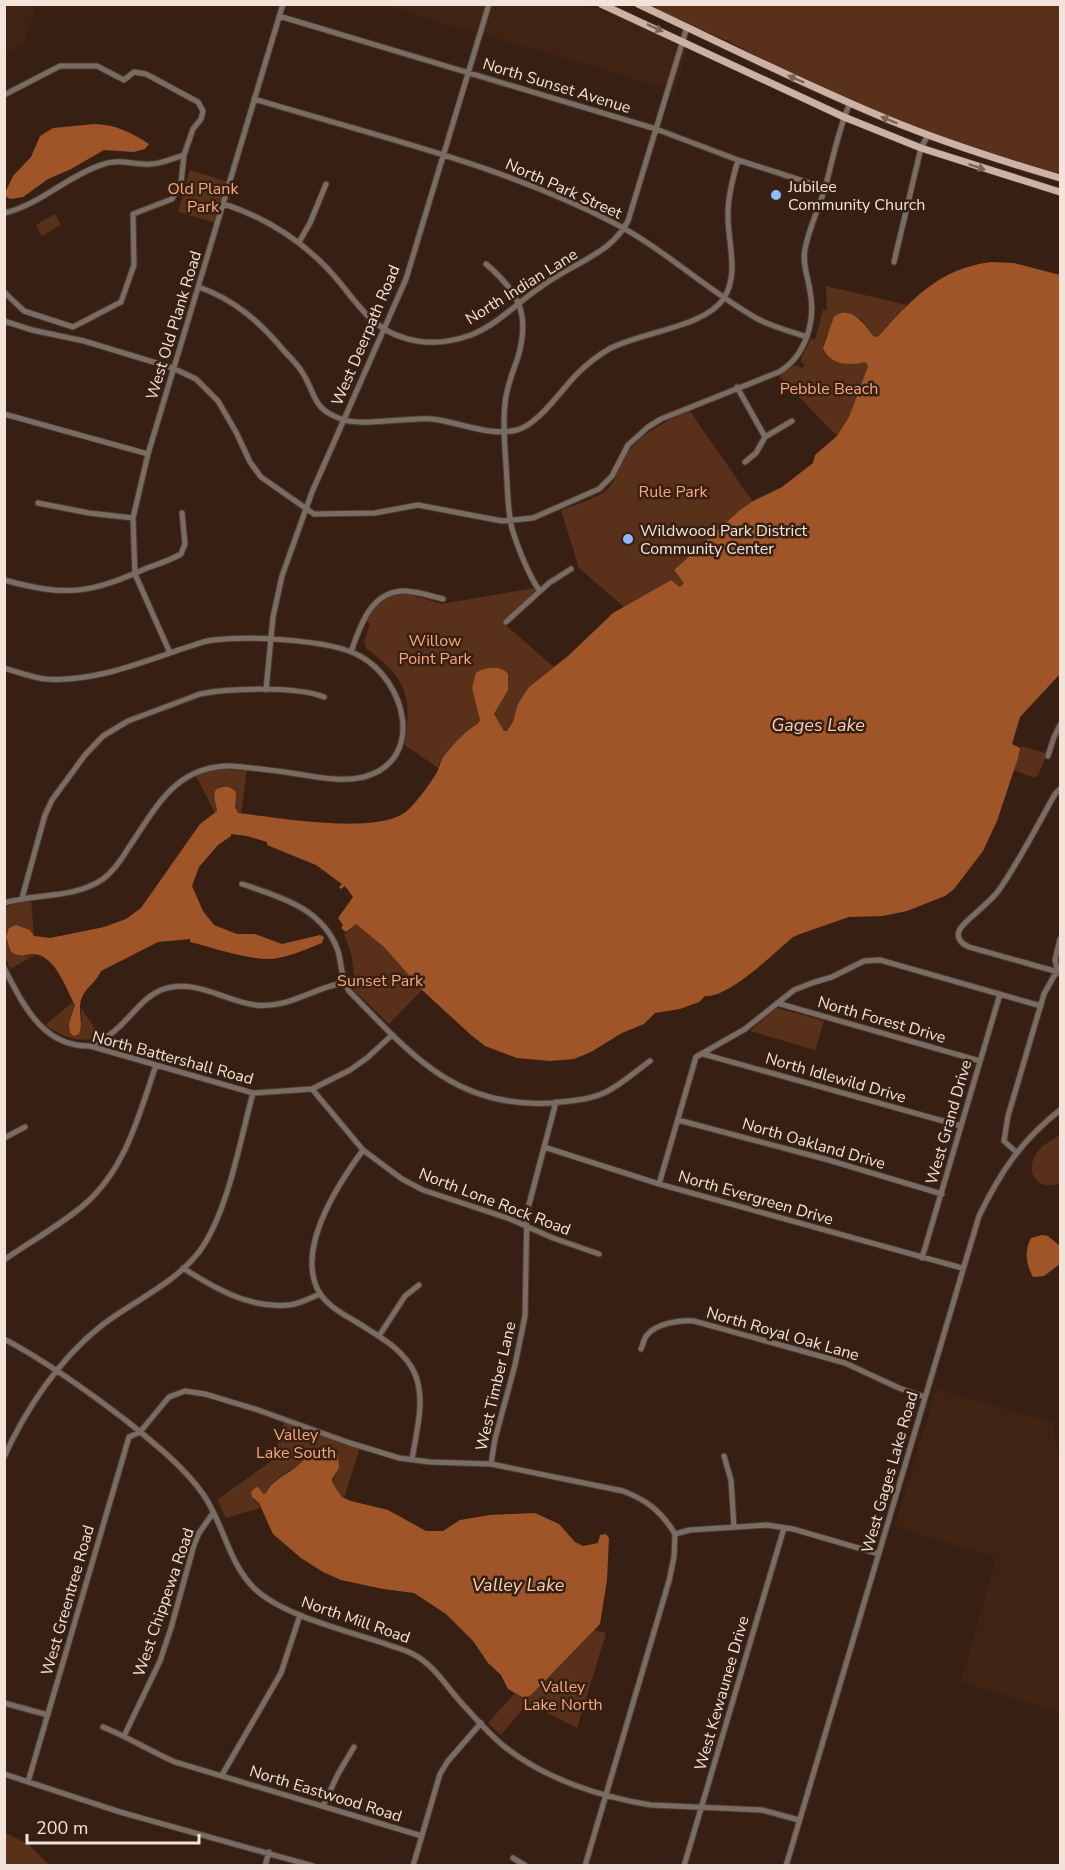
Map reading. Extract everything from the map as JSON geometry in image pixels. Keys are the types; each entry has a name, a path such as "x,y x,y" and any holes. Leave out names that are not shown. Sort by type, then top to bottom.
{"main road":[{"path":"601,4 844,117 921,148 1060,192"},
{"path":"638,4 850,103 928,135 1060,178"}],"street":[{"name":"West Old Plank Road","path":"170,653 135,574 133,518 148,454 173,368 283,4"},
{"name":"West Deerpath Road","path":"266,690 280,585 305,509 406,279 489,4"},
{"name":"North Sunset Avenue","path":"279,16 656,129 738,160 825,188"},
{"name":"North Indian Lane","path":"224,204 269,223 299,242 329,270 366,314 384,331 401,338 423,342 457,339 472,334 501,319 545,284 604,250 624,229 687,27"},
{"path":"4,95 60,66 98,66 124,80 134,72 146,74 198,102 203,111 201,119 193,129 184,155 181,183 172,199 133,214 134,265 121,302 73,327 24,311 4,292"},
{"name":"North Park Street","path":"254,99 443,155 542,189 624,229 724,298 768,324 807,336"},
{"path":"4,321 32,330 84,341 173,368 196,379 228,417 250,462 261,477 314,514 375,513 418,505 487,519 521,520 544,514 599,489 612,476 628,445 661,419 785,368 797,356 807,336 812,306 804,255 850,103"},
{"path":"894,262 921,148 928,135"},
{"path":"4,213 30,204 100,165 113,161 151,164 184,155"},
{"path":"199,287 234,303 256,320 303,373 320,407 343,420 357,422 431,419 505,432 524,427 535,419 577,374 608,349 635,337 687,324 710,312 724,298 732,267 729,200 738,160"},
{"path":"299,242 310,223 326,184"},
{"path":"486,264 505,281 520,303 522,330 520,351 506,396 505,432 513,531 532,579 539,590"},
{"path":"737,387 765,437"},
{"path":"4,414 148,454"},
{"path":"745,462 756,453 765,437 792,421"},
{"path":"38,503 89,513 133,518"},
{"path":"4,580 34,588 70,591 107,586 181,554 185,544 182,513"},
{"path":"506,622 539,590 571,569"},
{"path":"351,652 361,624 370,608 383,598 398,591 407,591 443,599"},
{"path":"4,668 44,679 64,678 112,671 222,638 271,639 324,645 351,652 382,673 392,687 400,706 402,723 401,740 396,755 385,767 364,777 338,780 232,766 198,771 178,783 166,795 121,861 103,879 71,892 22,897 4,903"},
{"path":"22,897 45,815 52,800 85,755 103,736 128,721 200,694 266,690 306,692 324,697"},
{"path":"1048,756 1060,725"},
{"path":"1059,971 969,947 959,939 960,928 990,902 1060,789"},
{"path":"242,884 287,899 314,916 333,940 344,982 349,991 424,1065 464,1088 507,1101 524,1103 556,1102 598,1096 650,1060"},
{"path":"1059,971 1055,960 1060,939"},
{"path":"659,1184 696,1058 745,1029 794,990 832,977 862,962 880,960 1041,1006"},
{"name":"North Battershall Road","path":"4,968 33,1018 47,1033 69,1044 90,1046 253,1093 312,1089 350,1070 392,1035"},
{"path":"1016,1152 1004,1141 1003,1135 1047,986 1059,971"},
{"path":"90,1046 105,1039 121,1026 149,995 169,987 194,987 253,1005 266,1006 282,1005 321,988 344,982"},
{"path":"4,987 12,983"},
{"name":"West Grand Drive","path":"922,1258 1000,994"},
{"name":"North Forest Drive","path":"777,1003 980,1061"},
{"name":"North Idlewild Drive","path":"703,1054 961,1126"},
{"path":"4,1260 85,1204 106,1180 131,1140 156,1065"},
{"name":"North Lone Rock Road","path":"312,1089 363,1150 393,1173 423,1190 599,1254"},
{"path":"4,1457 13,1437 35,1401 57,1371 101,1326 174,1277 198,1253 216,1221 253,1093"},
{"name":"West Timber Lane","path":"490,1464 524,1324 526,1212 556,1102"},
{"name":"West Gages Lake Road","path":"786,1866 979,1216 996,1182 1016,1152 1031,1135 1060,1110"},
{"name":"North Oakland Drive","path":"678,1120 825,1159 942,1194"},
{"path":"4,1138 25,1127"},
{"name":"North Evergreen Drive","path":"544,1147 659,1184 962,1268"},
{"path":"363,1150 328,1207 319,1229 312,1263 320,1294 340,1312 379,1336 407,1360 418,1386 419,1417 412,1460"},
{"path":"183,1268 228,1293 262,1304 290,1305 320,1294"},
{"path":"379,1336 405,1296 419,1285"},
{"name":"North Royal Oak Lane","path":"641,1349 647,1335 658,1328 682,1320 694,1321 845,1363 899,1388 924,1396"},
{"name":"North Mill Road","path":"4,1339 57,1371 169,1456 194,1482 206,1499 246,1580 267,1598 300,1615 412,1653 429,1665 504,1746 530,1763 564,1780 606,1795 651,1805 762,1810 799,1820"},
{"name":"West Greentree Road","path":"28,1782 129,1437 140,1432 169,1397 185,1390 258,1410 348,1442 412,1460 490,1464 623,1491 642,1499 665,1517 675,1534"},
{"path":"724,1456 731,1480 734,1527"},
{"name":"West Chippewa Road","path":"124,1736 160,1661 194,1545 199,1533 213,1513"},
{"path":"585,1866 669,1581 674,1557 675,1534 690,1530 767,1525 879,1554"},
{"name":"West Kewaunee Drive","path":"684,1866 784,1528"},
{"path":"103,1727 175,1762 222,1775 281,1673 300,1615"},
{"path":"4,1703 48,1715"},
{"path":"413,1866 443,1768 481,1723"},
{"path":"323,1806 354,1747"},
{"path":"4,1774 120,1812 313,1866"},
{"name":"North Eastwood Road","path":"222,1775 422,1836"},
{"path":"265,1866 269,1852"},
{"path":"513,1858 526,1866"}],"shaded area":[{"path":"4,5 36,5 25,42 5,54"},
{"path":"382,5 584,5 613,14 688,47 676,91"},
{"path":"936,1389 1052,1422 1060,1459 1060,1713 961,1681 996,1558 895,1526"}],"green space":[{"path":"648,5 1060,5 1060,174 922,132 841,100 732,43"},
{"name":"Old Plank Park","path":"190,170 228,182 216,223 178,212"},
{"path":"55,214 61,225 42,236 36,225"},
{"name":"Pebble Beach","path":"826,286 907,305 879,337 873,336 862,320 849,313 827,334 823,346 845,362 865,362 868,366 849,417 837,436 779,376 795,365 802,368 805,365 800,361 811,339 815,340 823,310 827,310"},
{"name":"Rule Park","path":"689,410 753,502 740,510 674,570 685,583 680,587 671,580 624,607 579,568 561,510 608,489 625,456 638,441 654,429"},
{"name":"Willow Point Park","path":"535,588 536,590 503,623 554,667 529,687 507,731 504,731 494,714 499,706 472,688 480,720 440,762 438,768 405,745 408,713 404,689 390,669 366,648 364,642 370,624 366,621 375,608 391,596 409,594 441,604"},
{"path":"1021,746 1045,753 1046,757 1035,778 1013,770"},
{"path":"211,770 247,771 241,813 237,812 225,786 218,787 215,813 196,776"},
{"path":"31,901 34,936 30,930 16,925 9,928 25,956 37,954 10,969 5,956 4,908"},
{"name":"Sunset Park","path":"356,924 384,947 422,990 389,1024 354,990 351,982 355,980 351,953 344,935"},
{"path":"73,1002 75,1009 69,1024 82,1021 81,1008 101,1037 86,1040 72,1038 45,1025"},
{"path":"777,1008 824,1021 815,1050 750,1031"},
{"path":"1060,1135 1060,1183 1047,1185 1036,1180 1032,1163 1043,1146"},
{"name":"Valley Lake South","path":"285,1420 360,1448 344,1498 333,1484 339,1460 296,1466 278,1478 266,1493 253,1499 260,1508 226,1518 217,1500 273,1460"},
{"name":"Valley Lake North","path":"594,1630 606,1633 577,1728 528,1703 501,1735 488,1723 515,1693 521,1697 531,1695"},
{"path":"5,1833 28,1844 49,1865 5,1865"}],"water":[{"path":"95,124 123,130 149,144 145,149 134,152 104,150 48,179 23,197 11,199 6,197 5,193 13,176 31,157 40,136 53,128"},
{"name":"Gages Lake","path":"991,262 1014,263 1060,275 1060,674 1020,717 1012,744 1020,748 1018,758 997,821 983,851 954,889 945,896 907,911 883,916 849,917 800,934 793,937 751,973 726,990 705,996 699,1002 680,1009 655,1013 644,1024 574,1059 550,1061 517,1058 485,1046 422,990 384,947 356,924 346,932 341,928 343,925 338,918 353,897 345,886 341,889 339,887 342,884 316,865 267,845 267,842 231,834 199,867 192,886 203,911 214,925 237,934 255,934 282,944 320,935 324,937 322,943 286,956 264,959 190,942 190,939 158,942 101,971 81,1000 79,1034 74,1036 70,1033 69,1024 75,1005 61,977 46,959 39,955 20,955 11,952 6,937 9,928 16,925 30,930 34,936 50,938 104,927 126,919 141,908 200,824 217,811 214,796 219,788 229,787 236,792 235,807 238,813 301,821 353,824 376,822 396,817 409,809 437,772 442,759 480,720 472,688 476,673 492,668 501,669 508,674 508,690 494,714 504,731 507,731 518,704 529,687 568,656 613,613 671,580 680,587 684,583 674,570 740,510 782,487 813,463 815,455 837,436 849,417 868,366 865,362 840,363 826,354 823,348 834,317 840,314 851,314 866,326 873,336 878,337 927,288 956,271"},
{"path":"1048,1236 1060,1246 1060,1264 1044,1276 1033,1277 1027,1262 1027,1248 1031,1238"},
{"name":"Valley Lake","path":"321,1449 338,1455 339,1468 332,1479 342,1497 388,1510 426,1531 443,1531 460,1520 490,1515 535,1513 559,1524 575,1542 583,1546 598,1543 600,1535 606,1534 609,1538 607,1580 600,1624 531,1695 524,1698 508,1689 501,1675 488,1663 473,1641 446,1614 414,1593 341,1580 323,1572 301,1558 273,1534 259,1503 252,1497 251,1492 256,1487 263,1494 266,1493 275,1481"}],"place":[{"name":"Jubilee Community Church","path":"776,195"},
{"name":"Wildwood Park District Community Center","path":"628,539"}]}
